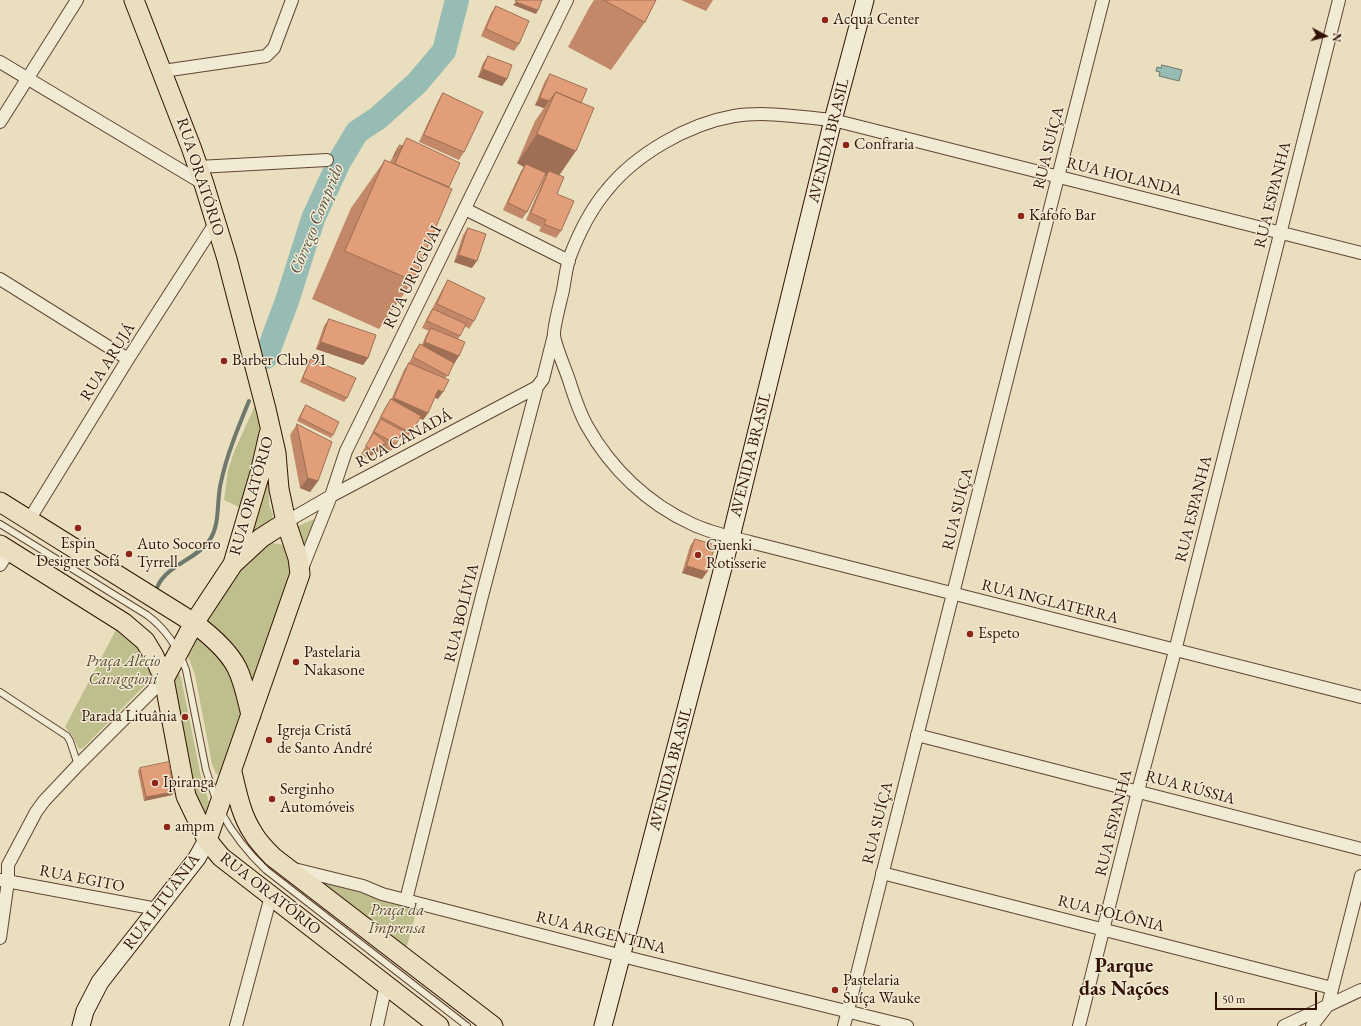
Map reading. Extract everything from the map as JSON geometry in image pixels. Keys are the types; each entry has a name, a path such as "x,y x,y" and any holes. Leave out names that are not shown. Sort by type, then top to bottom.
{"main road":[{"name":"RUA ORATÓRIO","path":"134,0 163,71 216,222 271,429 276,453 279,489 286,522 298,558 300,574 232,772 246,822 253,834 273,857 493,1026"},
{"name":"RUA ORATÓRIO","path":"271,429 260,473 233,564 194,623 164,679 186,796 207,840 221,857 439,1026"},
{"path":"0,502 194,623 208,634 222,648 236,667 245,692 251,716"},
{"path":"233,564 261,538 286,522"},
{"path":"261,538 292,542"},
{"path":"3,554 124,624 135,632 144,641 154,656 164,679"},
{"name":"RUA LITUÂNIA","path":"207,840 232,772"}],"street":[{"path":"0,122 77,0"},
{"path":"163,71 266,56 274,48 292,0"},
{"name":"RUA URUGUAI","path":"300,574 331,496 338,471 346,451 566,0"},
{"name":"AVENIDA BRASIL","path":"603,1026 731,537 833,120 866,0"},
{"name":"RUA SUÍÇA","path":"844,1026 1103,0"},
{"name":"RUA ESPANHA","path":"1079,1026 1339,0"},
{"path":"0,62 27,79 201,176 327,160"},
{"name":"RUA HOLANDA","path":"569,261 582,230 607,190 619,177 645,155 677,134 710,121 735,116 760,114 833,120 1361,253"},
{"path":"464,209 569,261"},
{"name":"RUA ARUJÁ","path":"29,520 128,359 216,222"},
{"name":"RUA BOLÍVIA","path":"406,900 482,596 537,387 542,379 554,335 569,261"},
{"path":"0,279 128,359"},
{"name":"RUA INGLATERRA","path":"554,335 576,402 587,426 604,453 622,475 644,494 667,511 693,525 714,533 1361,697"},
{"name":"RUA CANADÁ","path":"286,522 331,496 537,387"},
{"path":"0,938 4,880 8,865 36,812 44,801 78,765 164,679"},
{"name":"RUA RÚSSIA","path":"918,735 1361,849"},
{"name":"RUA LITUÂNIA","path":"81,1026 85,1011 100,982 197,858 207,840"},
{"name":"RUA ARGENTINA","path":"287,868 363,886 382,894 622,956 907,1026"},
{"name":"RUA POLÔNIA","path":"882,873 1332,988"},
{"path":"1312,1026 1328,1005 1361,876"},
{"name":"RUA EGITO","path":"4,880 157,909"},
{"path":"236,1026 271,896"},
{"path":"377,1026 386,985"},
{"path":"1284,1026 1361,990"}],"lane":[{"path":"0,524 147,615 159,625 169,636 183,661 189,683 206,770 219,808 238,841 266,870 467,1026"},
{"path":"0,692 67,736 78,765"}],"green space":[{"path":"257,401 261,432 243,509 224,500 228,470 234,452"},
{"path":"269,477 269,504 273,515 272,518 249,537"},
{"path":"317,518 305,550 297,527"},
{"path":"270,543 284,546 290,565 290,572 287,588 257,673 252,678 204,622 236,570"},
{"name":"Praça Alécio Cavaggioni","path":"118,626 140,645 152,675 149,681 83,748 79,749 72,735 65,727"},
{"path":"198,638 226,660 240,702 240,718 235,736 219,774 216,774 212,764 195,675 188,657"},
{"path":"175,672 178,672 181,677 201,777 209,802 206,815 196,808 172,685"},
{"name":"Praça da Imprensa","path":"318,880 417,909 406,949"}],"water":[{"path":"1162,65 1182,70 1179,81 1159,76 1160,72 1156,71 1157,67 1161,68"}],"building":[{"path":"516,0 542,0 538,10 516,2"},
{"path":"604,0 656,0 645,22"},
{"path":"496,6 529,21 519,44 486,29"},
{"path":"488,56 512,65 507,79 483,69"},
{"path":"550,74 587,89 581,103 556,92 549,101 540,98"},
{"path":"556,92 594,108 576,151 537,134"},
{"path":"443,93 483,112 464,152 424,135"},
{"path":"407,138 460,163 449,187 395,164"},
{"path":"400,145 402,146 394,157"},
{"path":"385,160 452,189 413,281 345,251"},
{"path":"526,164 546,173 527,212 508,203"},
{"path":"549,171 564,177 557,194 574,201 561,231 544,224 546,220 531,213"},
{"path":"468,228 486,234 477,261 459,255"},
{"path":"448,280 485,298 474,321 437,304"},
{"path":"433,309 466,324 460,336 427,321"},
{"path":"329,319 376,335 368,358 321,342"},
{"path":"431,328 465,342 459,356 425,342"},
{"path":"420,344 454,363 448,376 413,357"},
{"path":"311,359 356,378 347,398 303,378"},
{"path":"409,363 449,380 443,392 438,390 428,413 394,398"},
{"path":"391,399 421,416 411,433 381,417"},
{"path":"306,405 339,422 333,435 300,418"},
{"path":"381,419 403,431 396,444 374,432"},
{"path":"297,424 332,442 318,481 308,478"},
{"path":"374,433 386,443 372,451 366,446"},
{"path":"695,539 715,545 707,572 687,566"},
{"name":"Ipiranga","path":"169,762 174,792 146,797 140,768"}],"waterway":[{"name":"Córrego Comprido","path":"266,357 287,301 313,219 339,162 357,132 378,118 417,83 444,51 457,0"},
{"name":"Córrego Comprido","path":"156,590 160,581 167,573 204,547 213,534 217,520 223,472 233,441 249,401"}],"place":[{"name":"Acqua Center","path":"825,20"},
{"name":"Confraria","path":"846,145"},
{"name":"Kafofo Bar","path":"1021,216"},
{"name":"Barber Club 91","path":"224,361"},
{"name":"Espin Designer Sofá","path":"78,528"},
{"name":"Auto Socorro Tyrrell","path":"129,554"},
{"name":"Guenki Rotisserie","path":"698,555"},
{"name":"Espeto","path":"970,634"},
{"name":"Pastelaria Nakasone","path":"296,662"},
{"name":"Parada Lituânia","path":"185,717"},
{"name":"Igreja Cristã de Santo André","path":"269,740"},
{"name":"Ipiranga","path":"155,783"},
{"name":"Serginho Automóveis","path":"272,799"},
{"name":"ampm","path":"167,827"},
{"name":"Pastelaria Suíça Wauke","path":"835,990"}],"district":[{"name":"Parque das Nações","path":"1124,978"}]}
